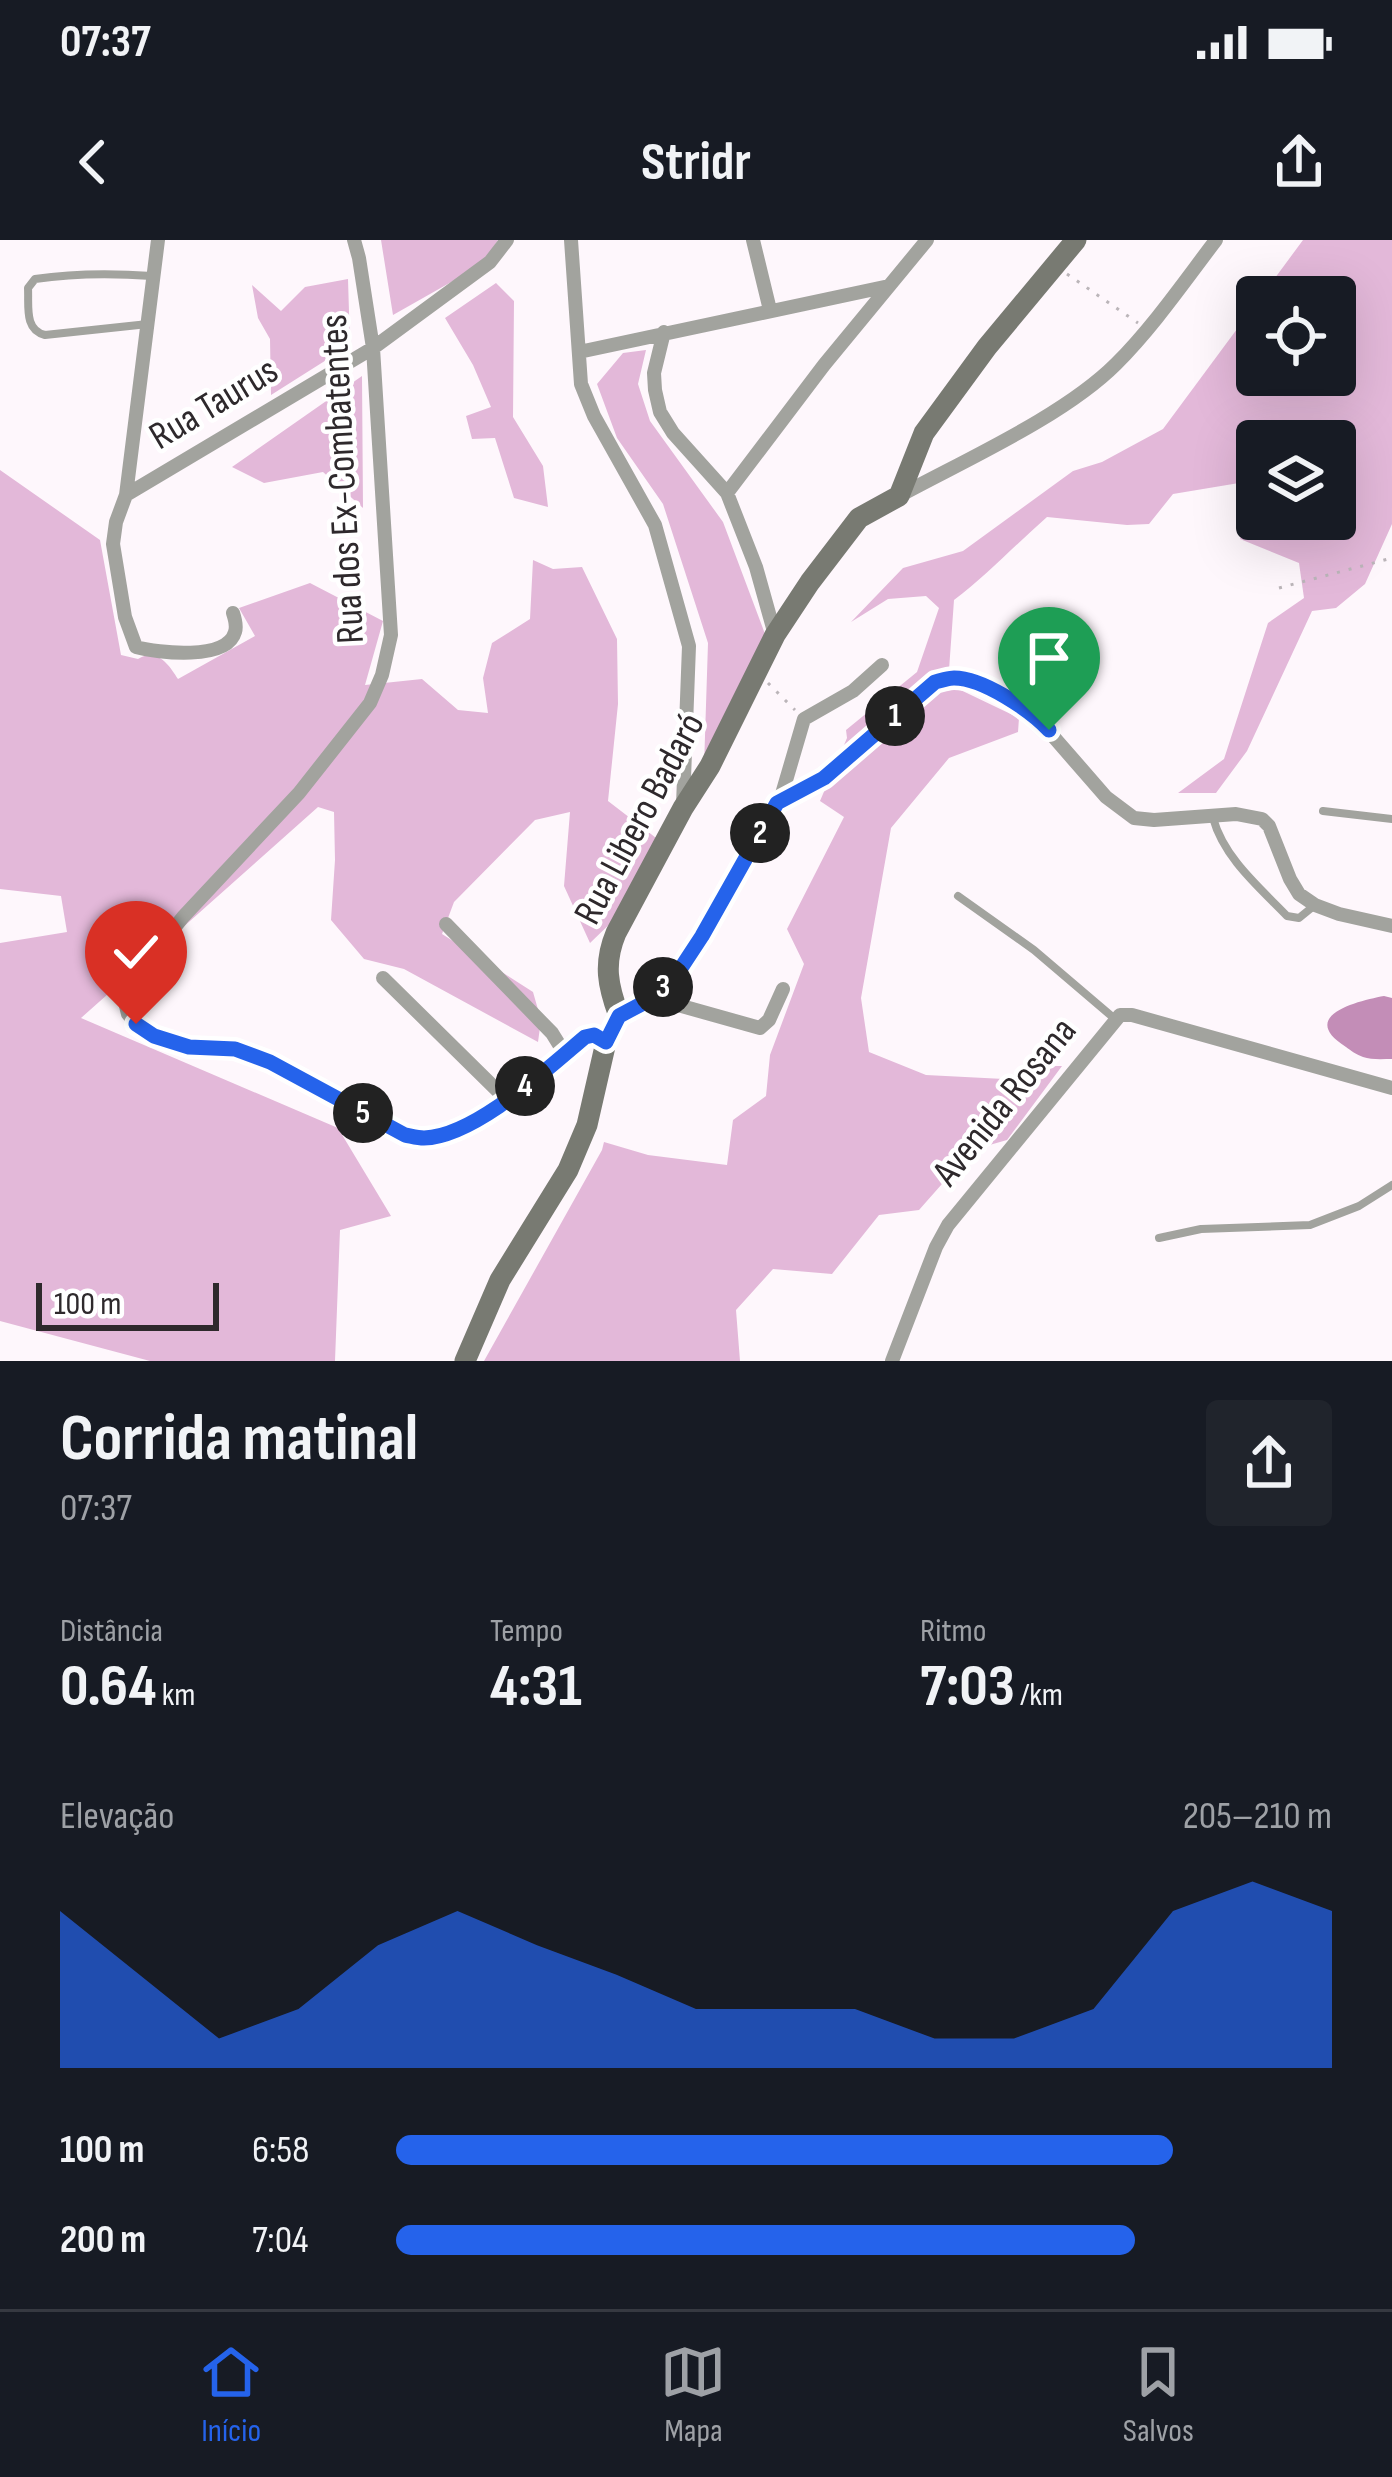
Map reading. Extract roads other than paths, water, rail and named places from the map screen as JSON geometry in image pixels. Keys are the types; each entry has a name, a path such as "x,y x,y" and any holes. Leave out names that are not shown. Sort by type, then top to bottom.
{"street":[{"path":"158,240 126,495 113,544 125,617 136,647 178,653 223,647 237,629 233,613"},
{"name":"Rua dos Ex-Combatentes","path":"354,240 373,348 391,635 382,675 370,703 313,775 183,917 131,982 124,998 128,1014 154,1036 189,1047 235,1049 270,1062 405,1135 425,1138 472,1123 585,1037 594,1035 606,1042"},
{"name":"Rua Taurus","path":"126,495 373,348 490,262 507,240"},
{"path":"573,240 581,384 655,525 686,629 690,667 683,808"},
{"path":"753,240 770,310"},
{"path":"728,493 824,365 928,240"},
{"path":"899,496 924,433 986,347 1076,240"},
{"path":"899,496 1026,427 1113,367 1216,240"},
{"path":"579,352 889,286"},
{"path":"664,332 654,373 660,412 728,493 775,635"},
{"name":"Rua Libero Badaró","path":"619,1016 607,981 609,950 775,635 842,537 859,518 899,496"},
{"path":"464,1361 500,1280 568,1170 587,1125 606,1042 619,1016 653,998 702,936 777,803 804,718 853,691 882,665"},
{"path":"777,803 824,778 915,697 935,682 952,677 1009,698 1032,712 1106,797 1134,818 1251,815 1262,819 1299,894 1339,914 1392,926"},
{"path":"446,924 552,1033 565,1054"},
{"path":"383,978 506,1100"},
{"path":"653,998 760,1028 770,1020 783,988"},
{"name":"Avenida Rosana","path":"892,1361 948,1225 1120,1015 1392,1088"}],"lane":[{"path":"148,324 45,335 35,332 28,288 35,279 63,275 103,272 153,277"},
{"path":"1323,811 1392,818"},
{"path":"1213,816 1230,854 1287,916 1299,918 1315,905"},
{"path":"958,896 1034,950 1115,1019"},
{"path":"1160,1238 1201,1228 1310,1226 1359,1206 1392,1185"}]}
